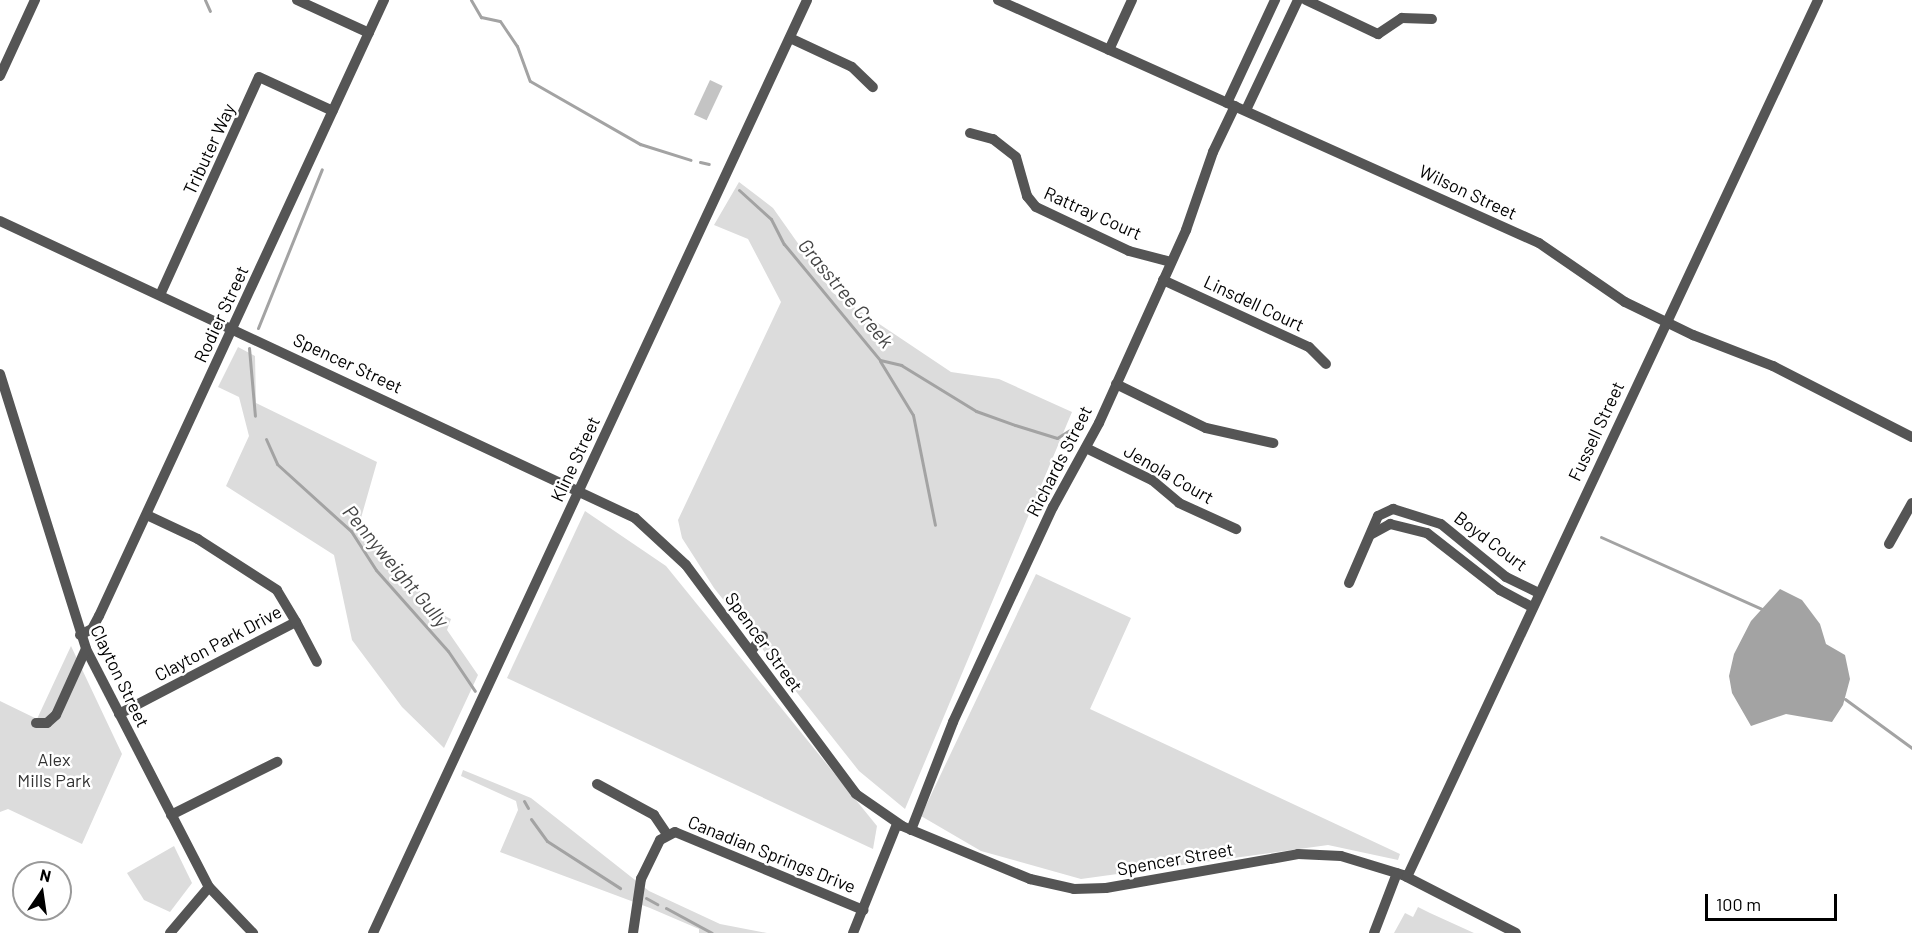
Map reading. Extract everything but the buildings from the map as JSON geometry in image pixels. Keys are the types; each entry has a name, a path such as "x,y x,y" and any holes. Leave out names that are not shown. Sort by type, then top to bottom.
{"street":[{"path":"0,76 35,0"},
{"path":"297,0 369,33"},
{"name":"Rodier Street","path":"80,635 96,624 384,0"},
{"name":"Kline Street","path":"373,933 807,0"},
{"name":"Wilson Street","path":"998,0 1539,243 1611,293 1666,322 1766,362 1912,437"},
{"path":"1109,50 1132,0"},
{"name":"Richards Street","path":"910,830 966,691 1053,507 1086,448 1171,262 1231,105 1275,0"},
{"path":"1246,110 1298,0"},
{"path":"1306,0 1378,34 1401,18 1432,20"},
{"name":"Fussell Street","path":"1374,933 1539,593 1818,0"},
{"path":"790,38 852,67 873,87"},
{"path":"0,47 11,52"},
{"name":"Tributer Way","path":"160,295 259,77 333,111"},
{"name":"Rattray Court","path":"970,133 993,139 1017,157 1027,196 1036,207 1129,251 1171,262"},
{"name":"Spencer Street","path":"0,221 580,489 629,515 667,544 751,651 856,794 897,824 1030,879 1074,889 1106,888 1308,854 1341,856 1402,875 1516,933"},
{"name":"Linsdell Court","path":"1163,279 1309,347 1326,364"},
{"name":"Clayton Street","path":"0,374 86,649 209,887 253,933"},
{"path":"1116,384 1206,428 1273,443"},
{"name":"Jenola Court","path":"1086,448 1152,480 1179,503 1236,529"},
{"path":"1889,544 1912,503"},
{"name":"Boyd Court","path":"1350,583 1385,510 1423,515 1452,530 1506,577 1539,593"},
{"name":"Clayton Park Drive","path":"118,714 296,622 277,590 202,541 147,515"},
{"name":"Boyd Court","path":"1371,537 1378,528 1390,524 1427,533 1500,590 1532,607"},
{"path":"296,622 317,662"},
{"path":"751,651 763,636"},
{"path":"36,723 48,722 56,715 86,649"},
{"path":"171,815 278,762"},
{"path":"597,784 654,815 667,834"},
{"path":"853,933 897,824"},
{"name":"Canadian Springs Drive","path":"633,933 640,883 667,834 689,835 863,910"},
{"path":"170,933 209,887"}],"green space":[{"path":"739,182 773,208 833,293 951,372 999,379 1072,412 905,809 859,771 714,588 682,538 678,520 781,302 748,239 714,225"},
{"path":"238,347 255,356 256,403 377,462 359,525 441,614 451,619 447,630 478,675 444,748 402,707 352,640 334,555 226,486 249,436 239,397 218,387"},
{"path":"585,511 666,566 877,826 873,849 507,678"},
{"path":"1036,574 1131,618 1090,709 1400,854 1398,860 1328,845 1081,879 981,851 921,816"},
{"name":"Alex Mills Park","path":"71,646 122,754 82,844 8,809 0,812 0,701 37,719"},
{"path":"463,770 531,798 649,891 720,924 767,933 699,933 699,929 650,908 500,852 518,810 516,801 461,776"},
{"path":"174,846 192,883 170,912 144,900 127,873"},
{"path":"1418,907 1474,933 1394,933 1405,913 1413,917"}],"shaded area":[{"path":"1780,589 1802,600 1820,624 1826,644 1845,655 1850,679 1843,705 1832,722 1786,714 1751,726 1732,693 1729,676 1734,654 1751,621"}],"waterway":[{"name":"Pennyweight Gully","path":"205,0 210,11"},
{"name":"Grasstree Creek","path":"471,0 481,17 500,21 517,46 530,81 640,144 691,160"},
{"name":"Grasstree Creek","path":"700,162 709,164"},
{"name":"Pennyweight Gully","path":"258,328 322,169"},
{"name":"Grasstree Creek","path":"739,190 771,219 784,244 880,360 901,365 976,411 1015,425 1057,438 1078,425"},
{"name":"Pennyweight Gully","path":"249,348 255,416"},
{"path":"880,361 913,415 935,525"},
{"name":"Pennyweight Gully","path":"266,439 277,464 351,531 376,570 448,651 475,691"},
{"path":"1601,537 1762,609"},
{"path":"1845,699 1912,748"},
{"name":"Pennyweight Gully","path":"524,801 528,808"},
{"name":"Pennyweight Gully","path":"531,819 547,841 620,888"},
{"name":"Pennyweight Gully","path":"646,898 657,904"},
{"name":"Pennyweight Gully","path":"666,908 712,933"}]}
